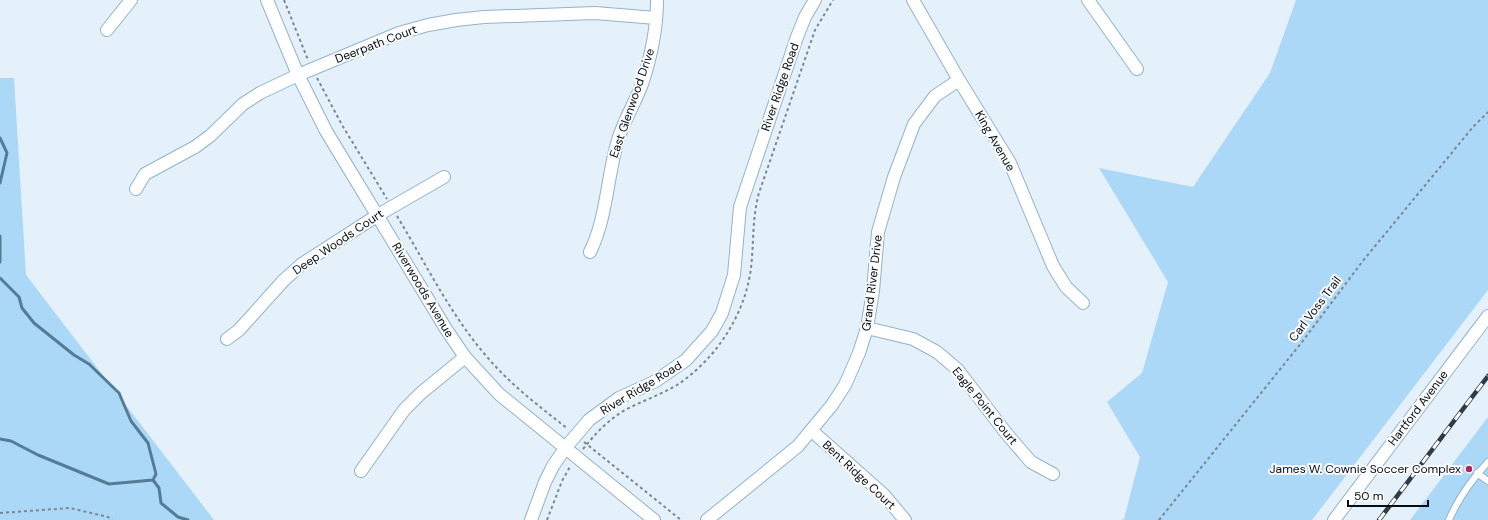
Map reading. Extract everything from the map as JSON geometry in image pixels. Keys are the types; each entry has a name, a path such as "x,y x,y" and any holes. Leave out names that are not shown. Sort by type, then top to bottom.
{"street":[{"path":"107,30 131,0"},
{"name":"Riverwoods Avenue","path":"267,0 298,74 326,131 465,358 498,394 566,447 654,520"},
{"name":"East Glenwood Drive","path":"590,252 597,237 618,139 641,84 648,62 656,18 657,0"},
{"name":"River Ridge Road","path":"531,520 545,482 566,447 589,420 619,398 654,382 686,360 700,346 718,319 729,294 734,275 737,225 744,190 796,37 815,0"},
{"name":"King Avenue","path":"913,0 959,80 1010,163 1053,266 1066,287 1083,303"},
{"path":"1088,0 1137,69"},
{"name":"Deerpath Court","path":"136,189 145,174 196,147 210,136 243,104 260,93 298,74 399,33 428,25 456,20 595,13 656,18"},
{"name":"Grand River Drive","path":"707,520 779,462 812,431 832,406 845,385 868,328 878,232 899,164 914,124 935,96 959,80"},
{"name":"Deep Woods Court","path":"227,339 239,330 284,280 302,264 378,215 444,177"},
{"name":"Hartford Avenue","path":"1334,520 1488,316"},
{"name":"Eagle Point Court","path":"868,328 913,339 937,352 957,369 1030,462 1053,474"},
{"path":"361,471 404,410 421,393 465,358"},
{"name":"Bent Ridge Court","path":"812,431 884,495 905,520"}],"lane":[{"path":"1449,520 1463,494 1477,473 1488,462"},
{"path":"1477,473 1488,481"}],"path":[{"path":"284,0 309,62"},
{"path":"314,74 338,119 389,202"},
{"name":"Carl Voss Trail","path":"1159,520 1302,342 1362,262 1473,127 1488,112"},
{"path":"395,213 450,305 476,344 514,384 570,431"},
{"path":"580,439 681,520"},
{"path":"547,520 562,481 573,462"},
{"path":"0,513 70,508 108,516 112,520"}],"shaded area":[{"path":"1296,0 1488,0 1488,290 1312,520 1121,520 1124,519 1140,457 1107,402 1142,373 1168,282 1099,168 1193,187 1270,73"},
{"path":"0,78 14,78 26,275 214,520 0,520"},
{"name":"James W. Cownie Soccer Complex","path":"1488,417 1488,520 1410,520"}],"waterway":[{"path":"0,138 7,153 0,183"},
{"path":"0,236 0,262"},
{"path":"0,278 19,297 22,308 34,323 74,355 89,364 119,393 131,421 148,443 156,474 153,480"},
{"path":"0,439 11,441 38,455 109,484 153,480"},
{"path":"153,480 159,488 161,503 178,517 188,520"}],"railway":[{"path":"1379,520 1488,376"}],"place":[{"name":"James W. Cownie Soccer Complex","path":"1469,469"}]}
